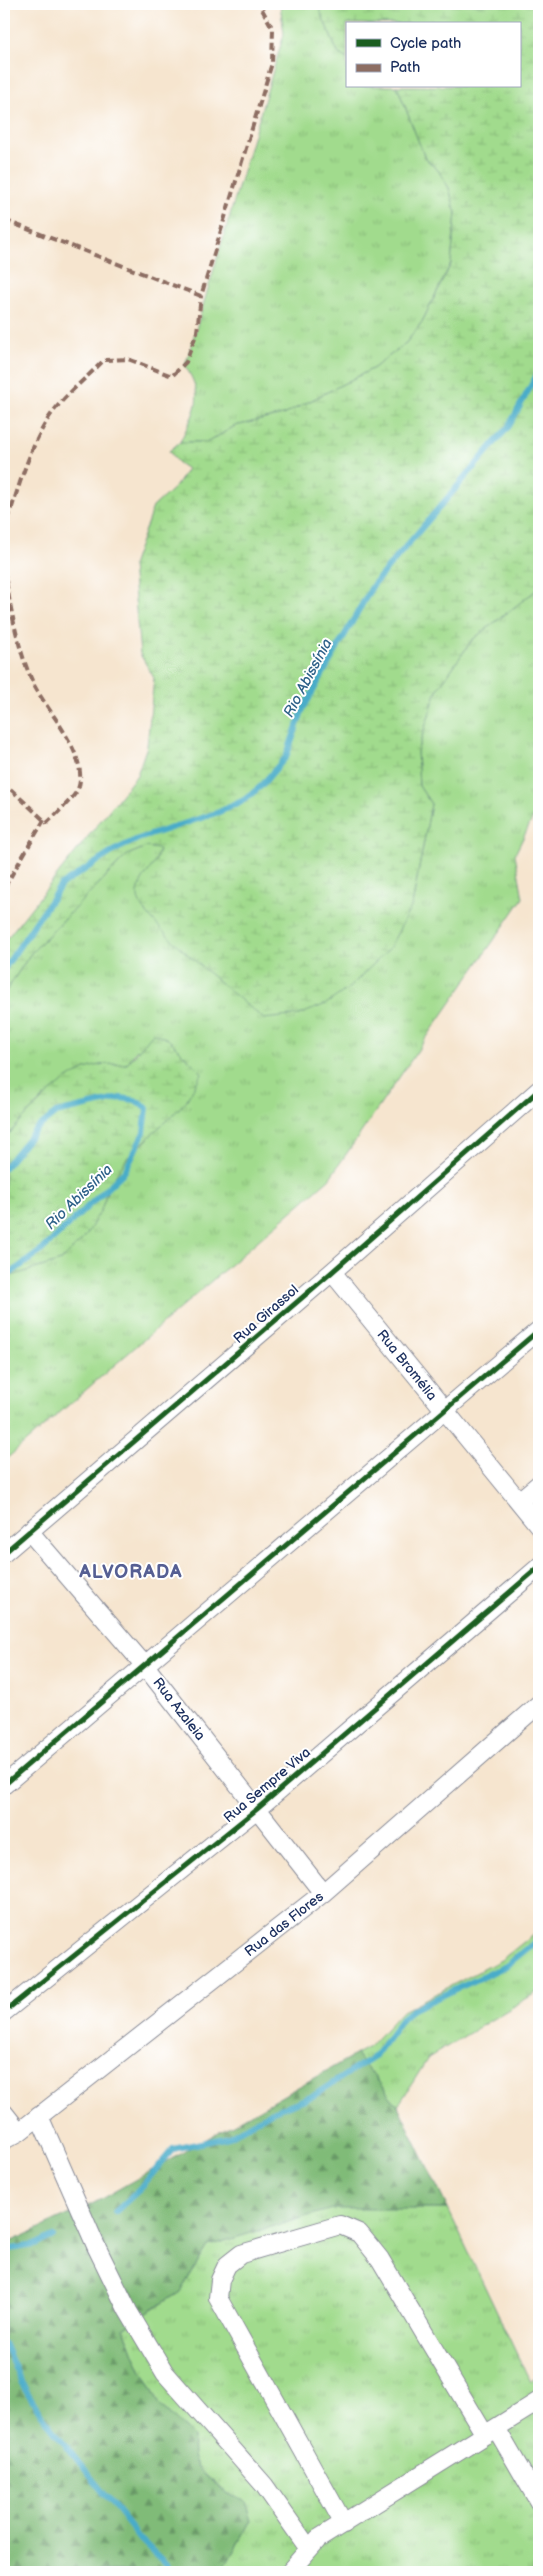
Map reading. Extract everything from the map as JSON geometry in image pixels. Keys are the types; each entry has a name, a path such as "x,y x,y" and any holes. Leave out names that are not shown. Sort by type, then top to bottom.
{"street":[{"name":"Rua Girassol","path":"4,1553 332,1272 539,1090"},
{"name":"Rua Bromélia","path":"332,1272 539,1526"},
{"path":"4,1785 146,1667 539,1330"},
{"path":"519,1501 539,1484"},
{"name":"Rua Azaleia","path":"29,1531 146,1667 323,1893"},
{"name":"Rua Sempre Viva","path":"4,2012 257,1809 539,1567"},
{"name":"Rua das Flores","path":"11,2136 323,1893 539,1704"},
{"path":"4,2113 11,2136"},
{"path":"39,2116 96,2246 128,2311 165,2373 264,2485 309,2549"},
{"path":"344,2524 218,2298 220,2280 227,2265 241,2254 340,2225 359,2233 380,2259 491,2432 539,2502"},
{"path":"289,2572 318,2539 539,2401"}],"green space":[{"path":"280,4 317,4 338,53 346,58 346,88 398,88 425,158 438,170 449,188 456,213 451,263 422,322 406,343 374,368 283,415 235,426 208,442 180,442 194,412 197,396 185,366 284,34"},
{"path":"317,4 539,4 539,585 535,591 472,640 437,690 417,752 419,786 431,804 412,905 389,949 350,987 326,1004 299,1015 264,1019 173,941 143,908 138,897 139,890 144,878 155,862 159,849 146,847 127,855 31,953 4,994 4,942 137,775 147,746 154,678 140,654 132,566 153,507 176,486 187,469 177,462 169,451 180,442 208,442 235,426 283,415 374,368 406,343 422,322 451,264 456,213 449,188 438,170 425,158 398,88 520,88 520,22 346,22 346,58 338,53"},
{"path":"539,585 539,806 515,854 523,898 329,1179 4,1461 4,1278 61,1261 101,1210 109,1186 127,1158 148,1139 137,1049 127,1064 100,1065 43,1098 7,1136 4,1136 4,994 31,953 127,855 146,847 159,849 158,859 139,886 350,987 366,971 412,905 431,804 419,786 417,752 437,690 472,640 535,591"},
{"path":"153,1033 168,1039 202,1073 185,1103 127,1158 109,1186 101,1210 86,1236 61,1261 4,1278 4,1136 7,1136 49,1093 74,1075 100,1065 127,1064"},
{"path":"539,1930 539,1991 428,2058 398,2106 356,2054 369,2047 402,2011 501,1960"},
{"path":"356,2054 398,2106 448,2209 332,2209 208,2246 180,2292 124,2328 135,2357 160,2405 193,2436 195,2463 200,2470 222,2489 245,2502 251,2520 222,2572 4,2572 4,2242 12,2241 94,2203"},
{"path":"332,2208 448,2209 530,2382 539,2375 539,2572 222,2572 251,2520 245,2502 214,2483 196,2463 193,2456 193,2436 160,2405 135,2357 124,2328 180,2292 208,2246"}],"waterway":[{"name":"Rio Abissínia","path":"4,969 61,885 117,849 138,839 219,812 244,800 260,787 286,757 303,709 373,585 509,426 539,371"},
{"name":"Rio Abissínia","path":"4,1168 36,1129 56,1113 121,1098 135,1100 147,1108 144,1132 125,1171 42,1250 4,1278"},
{"path":"115,2212 139,2190 173,2149 229,2137 271,2112 313,2096 376,2055 403,2017 413,2009 506,1966 539,1939"},
{"path":"4,2250 35,2245 53,2236"},
{"path":"4,2343 21,2382 41,2414 140,2539 174,2572"}],"marked path":[{"path":"4,220 201,296 272,63 273,29 259,4"},
{"path":"4,532 32,450 45,424 57,406 104,360 128,359 172,376 186,362 197,332 201,296"},
{"path":"4,569 15,629 29,673 35,687 73,750 80,776 76,793 47,823 4,783"},
{"path":"4,888 44,820"}],"cycle path":[{"path":"4,1553 332,1272 539,1090"},
{"path":"4,1785 539,1330"},
{"path":"4,2012 257,1809 539,1567"}],"district":[{"name":"ALVORADA","path":"131,1572"}]}
